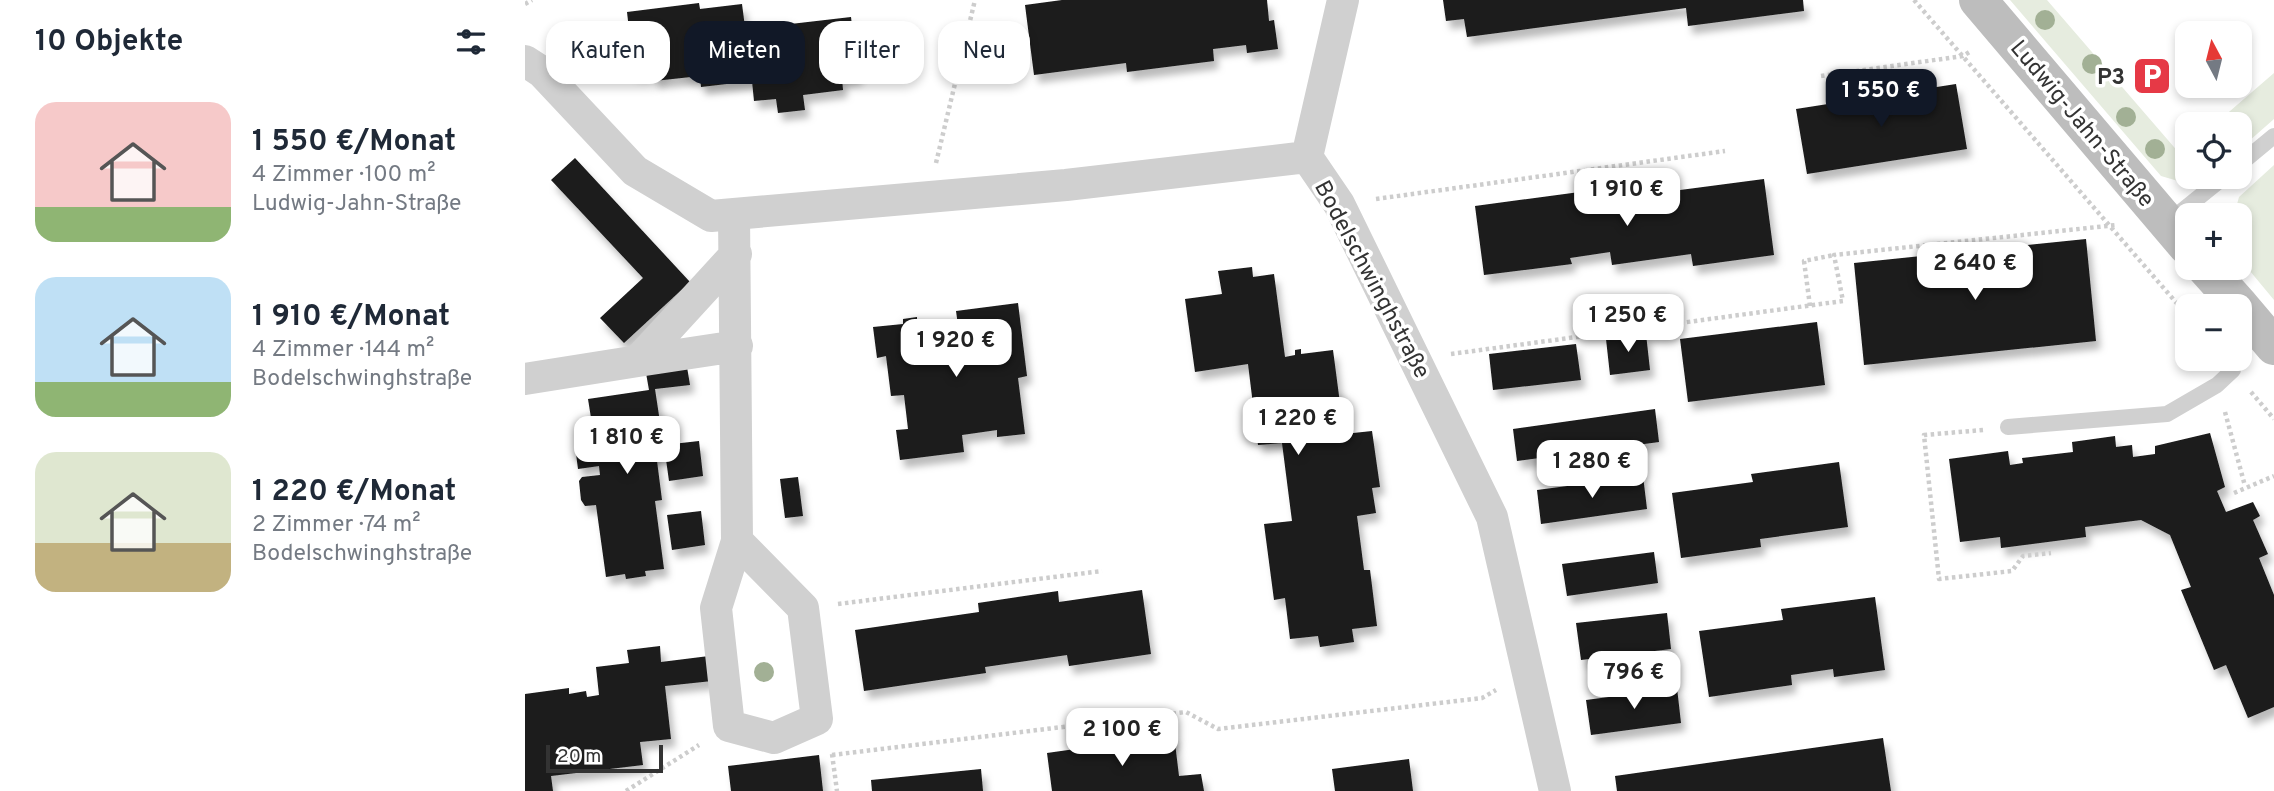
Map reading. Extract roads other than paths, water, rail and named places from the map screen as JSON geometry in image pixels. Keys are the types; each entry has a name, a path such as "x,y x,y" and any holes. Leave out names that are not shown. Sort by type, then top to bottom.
{"street":[{"path":"1307,157 1343,0"},
{"name":"Ludwig-Jahn-Straße","path":"1978,0 2175,232"},
{"name":"Bodelschwinghstraße","path":"525,61 543,72 635,171 711,216 1066,185 1307,157 1339,204 1492,517 1555,791"},
{"path":"734,214 737,541 716,608 729,726 774,738 817,719 803,608 737,541"},
{"path":"638,361 736,254"},
{"path":"2217,280 2229,294"},
{"path":"2252,320 2274,346"},
{"path":"525,379 737,346"}],"lane":[{"path":"2252,154 2274,136"},
{"path":"2203,203 2214,189"},
{"path":"2008,427 2167,414 2217,385 2232,371"}],"place":[{"name":"P3","path":"2152,76"}]}
